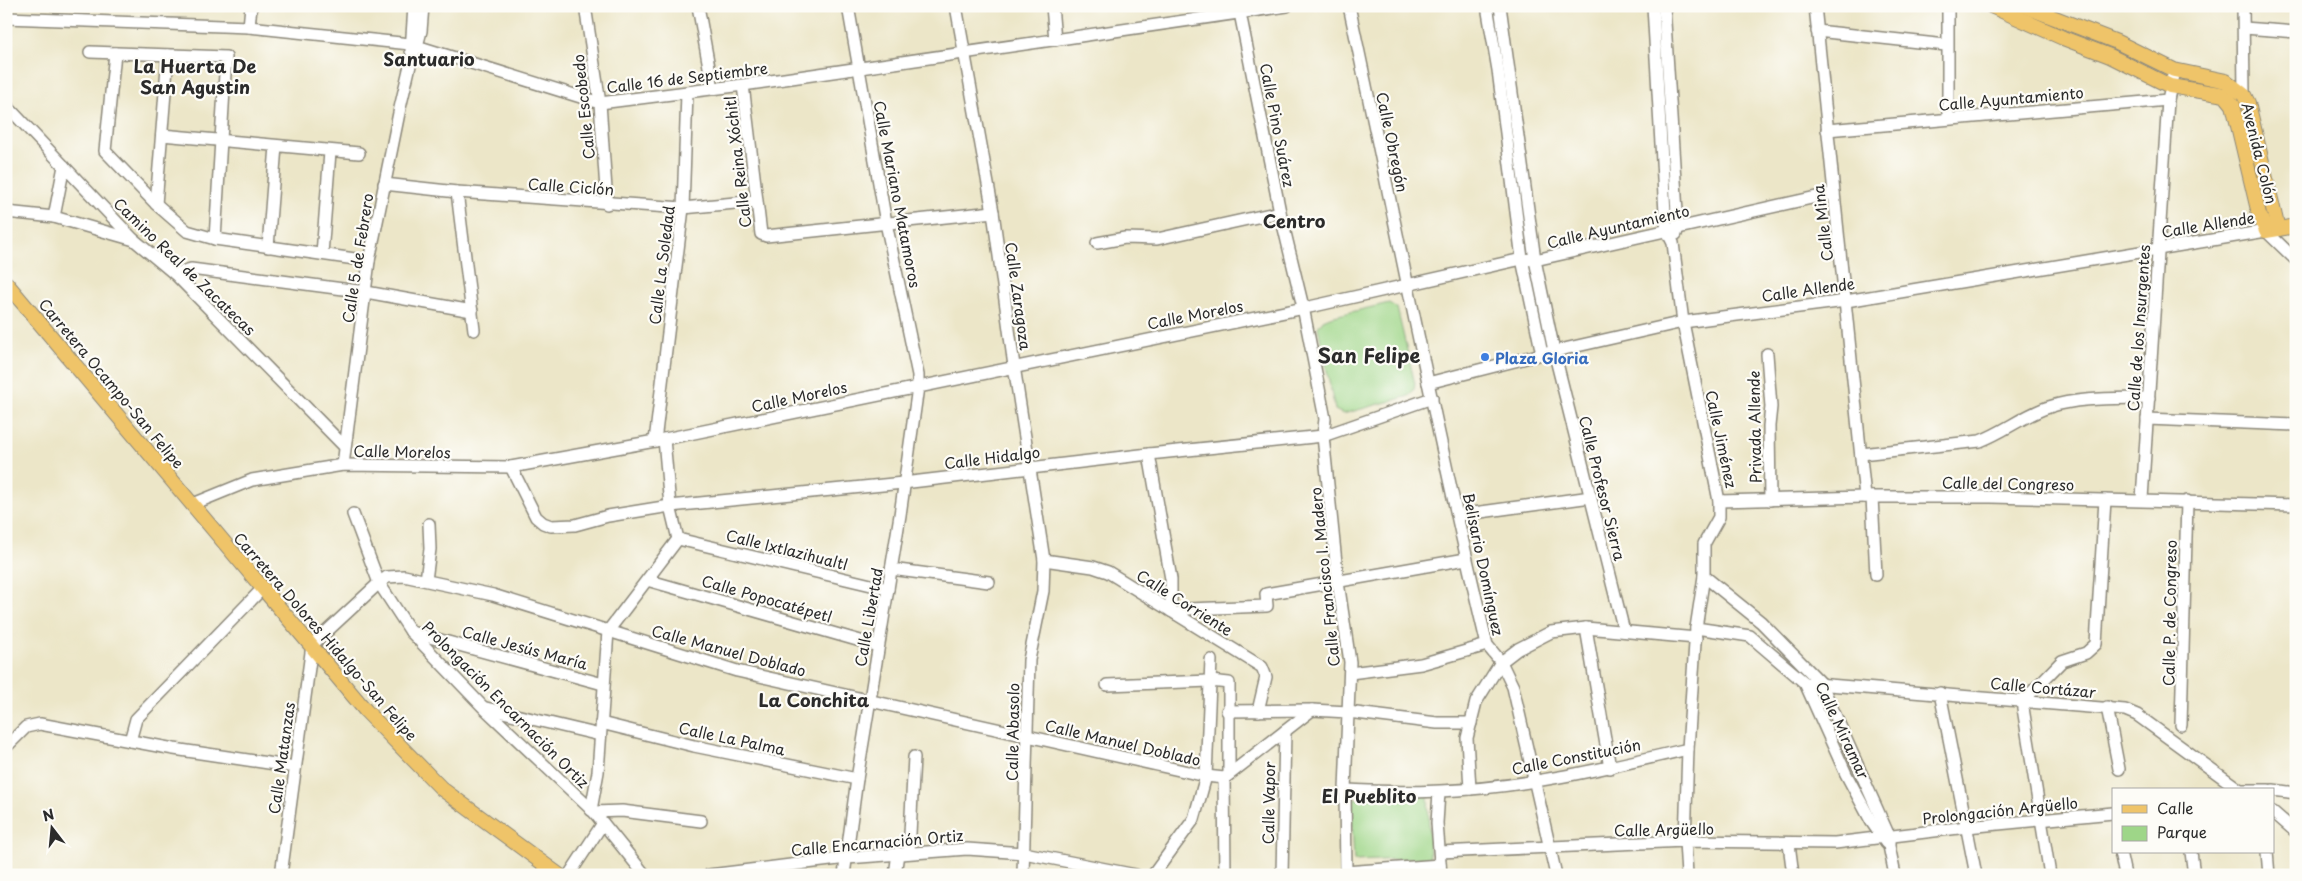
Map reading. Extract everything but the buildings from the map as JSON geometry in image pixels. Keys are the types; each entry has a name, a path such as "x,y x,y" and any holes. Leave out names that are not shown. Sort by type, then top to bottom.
{"main road":[{"name":"Avenida Colón","path":"1992,6 2063,38 2110,56 2170,86 2221,93 2229,98 2233,105 2259,214 2272,230"},
{"name":"Avenida Colón","path":"2028,7 2117,42 2174,70 2226,81 2244,95 2248,102 2262,160 2272,230"},
{"path":"2110,56 2117,42"},
{"path":"2247,163 2262,160"},
{"name":"Calle Allende","path":"2272,230 2296,226"},
{"name":"Carretera Ocampo-San Felipe","path":"6,282 193,504"},
{"name":"Carretera Dolores Hidalgo-San Felipe","path":"193,504 366,711 442,789 559,875"}],"street":[{"path":"249,27 251,6"},
{"name":"Calle 5 de Febrero","path":"414,6 414,45"},
{"name":"Calle 5 de Febrero","path":"343,465 369,261 423,6"},
{"name":"Calle Escobedo","path":"585,6 600,103 607,204"},
{"name":"Calle Reina Xóchitl","path":"698,6 712,89"},
{"name":"Calle Mariano Matamoros","path":"848,6 886,223 918,375 918,387 903,483"},
{"name":"Calle Zaragoza","path":"956,6 993,212 1044,563 1043,590"},
{"path":"1052,6 1055,40"},
{"name":"Calle 16 de Septiembre","path":"6,18 249,27 414,45 600,103 687,93 1055,40 1240,10 1287,6"},
{"name":"Calle Obregón","path":"1349,6 1409,284"},
{"path":"1487,6 1503,69"},
{"path":"1500,6 1503,69 1515,162 1522,259 1542,354"},
{"name":"Calle Jiménez","path":"1653,6 1663,88 1673,243 1683,322 1719,501 1719,517 1704,544 1704,576 1696,633 1688,749 1685,841 1687,875"},
{"name":"Calle Jiménez","path":"1663,88 1664,6"},
{"name":"Calle Mina","path":"1815,6 1861,454 1868,497 1876,575"},
{"path":"1948,6 1946,45 1948,118"},
{"path":"2244,6 2244,95"},
{"name":"Calle Pino Suárez","path":"1240,10 1280,212 1303,307"},
{"path":"2244,28 2296,32"},
{"path":"1817,31 1946,45"},
{"path":"90,52 226,57 215,239"},
{"path":"115,53 105,151 156,204 187,231 215,239 369,261"},
{"path":"156,204 168,55"},
{"name":"Calle de los Insurgentes","path":"2142,500 2168,100 2174,70"},
{"name":"Calle Reina Xóchitl","path":"743,85 761,234 766,236 886,223"},
{"name":"Calle La Soledad","path":"678,537 670,509 659,440 683,208 687,93"},
{"name":"Calle Ayuntamiento","path":"1827,130 2168,100"},
{"name":"Camino Real de Zacatecas","path":"6,105 133,239 175,274 344,446"},
{"path":"162,135 330,152 359,153"},
{"path":"268,247 276,146"},
{"path":"322,254 330,152"},
{"name":"Calle Profesor Sierra","path":"1515,162 1554,352 1624,631"},
{"path":"54,217 64,166"},
{"name":"Calle Ciclón","path":"384,184 457,192 683,208 756,201"},
{"path":"457,192 474,330"},
{"name":"Calle Ayuntamiento","path":"1409,284 1522,259 1535,260 1834,193"},
{"path":"6,212 54,217 133,239"},
{"path":"886,223 993,212"},
{"path":"1097,243 1125,238 1157,239 1280,212"},
{"path":"2272,230 2280,246 2296,260"},
{"name":"Calle Allende","path":"1428,383 1542,354 1683,322 1846,301 2272,230"},
{"path":"175,274 191,269 366,292 472,310"},
{"path":"1409,284 1428,383"},
{"name":"Calle Morelos","path":"193,504 252,480 343,465 511,467 659,440 1409,284"},
{"name":"Calle Francisco I. Madero","path":"1303,307 1322,402 1323,436 1338,582 1350,662 1345,790 1346,873"},
{"name":"Privada Allende","path":"1767,354 1771,407 1769,426 1770,500"},
{"name":"Belisario Domínguez","path":"1350,673 1421,664 1487,645 1466,559 1459,516 1428,383"},
{"name":"Calle Hidalgo","path":"511,467 536,517 543,524 551,526 585,523 608,516 1323,436 1432,398"},
{"path":"1861,454 1980,441 1991,437 2025,416 2070,401 2148,398"},
{"path":"2147,419 2296,425"},
{"path":"1149,454 1171,579 1174,613 1188,609 1267,606 1266,594 1466,559"},
{"name":"Calle Libertad","path":"844,875 869,702 900,516 903,483"},
{"path":"1459,516 1591,497"},
{"name":"Calle del Congreso","path":"1719,501 1868,497 2142,500 2296,505"},
{"path":"2050,875 2022,702 2062,660 2086,653 2096,644 2105,500"},
{"name":"Calle P. de Congreso","path":"2181,725 2187,502"},
{"name":"Prolongación Encarnación Ortiz","path":"353,514 379,583 411,632 484,708 593,811 645,875"},
{"path":"426,580 430,549 429,524"},
{"path":"678,537 608,631 598,772 593,811 622,811 701,821"},
{"name":"Calle Ixtlazihualtl","path":"678,537 888,589"},
{"name":"Calle Corriente","path":"1044,563 1093,566 1108,572 1262,667 1266,677 1258,711"},
{"path":"891,569 989,582"},
{"name":"Calle Manuel Doblado","path":"312,645 379,583 387,577 404,576 493,595 737,671 1206,776 1227,776"},
{"path":"1704,576 1761,622 1821,683"},
{"name":"Calle Popocatépetl","path":"647,580 878,646"},
{"path":"130,741 136,719 263,588"},
{"name":"Calle Abasolo","path":"1023,875 1029,660 1043,590"},
{"path":"1586,628 1610,768"},
{"name":"Calle Miramar","path":"1501,662 1518,650 1551,632 1586,628 1750,636 1805,683 1846,774 1886,840"},
{"name":"Calle Jesús María","path":"411,632 603,684"},
{"name":"Calle Matanzas","path":"281,875 312,645"},
{"path":"1487,645 1501,662 1514,687 1556,875"},
{"path":"1153,875 1194,819 1206,776 1211,660"},
{"path":"1470,789 1468,738 1476,702 1501,662"},
{"path":"1107,685 1229,683 1225,875"},
{"name":"Calle Cortázar","path":"1805,683 2107,708 2137,715 2236,788"},
{"name":"Calle Miramar","path":"1821,683 1886,840 1895,875"},
{"path":"1940,693 1976,875"},
{"name":"Calle La Palma","path":"484,708 694,746 857,779"},
{"path":"2107,708 2119,769"},
{"path":"1228,711 1312,710 1348,712 1422,721 1471,723"},
{"path":"1227,776 1312,710"},
{"path":"6,747 26,727 40,724 130,741 295,767"},
{"name":"Calle Vapor","path":"1282,875 1285,731"},
{"name":"Calle Constitución","path":"1345,790 1439,792 1470,789 1534,781 1610,768 1688,749"},
{"path":"895,875 904,853 914,757"},
{"path":"2274,790 2296,793"},
{"path":"1346,873 1441,870 1438,823 1439,792"},
{"path":"2274,813 2296,832"},
{"name":"Prolongación Argüello","path":"1886,840 1967,827 2112,815"},
{"path":"569,875 603,823"},
{"name":"Calle Argüello","path":"1440,852 1685,841 1789,844 1886,840"},
{"path":"1789,844 1793,875"},
{"name":"Calle Encarnación Ortiz","path":"709,875 846,858 967,849 1024,853 1136,875"},
{"path":"2120,854 2125,875"},
{"path":"2191,854 2194,875"},
{"path":"2267,854 2269,875"}],"green space":[{"path":"1389,303 1397,308 1415,384 1414,389 1409,396 1343,414 1335,410 1318,327 1323,320 1330,317"},
{"path":"1428,795 1430,858 1354,861 1351,799"}],"place":[{"name":"Plaza Gloria","path":"1485,357"}],"district":[{"name":"Santuario","path":"429,58"},
{"name":"La Huerta De San Agustin","path":"195,75"},
{"name":"Centro","path":"1294,220"},
{"name":"San Felipe","path":"1369,355"},
{"name":"La Conchita","path":"814,699"},
{"name":"El Pueblito","path":"1369,795"}]}
